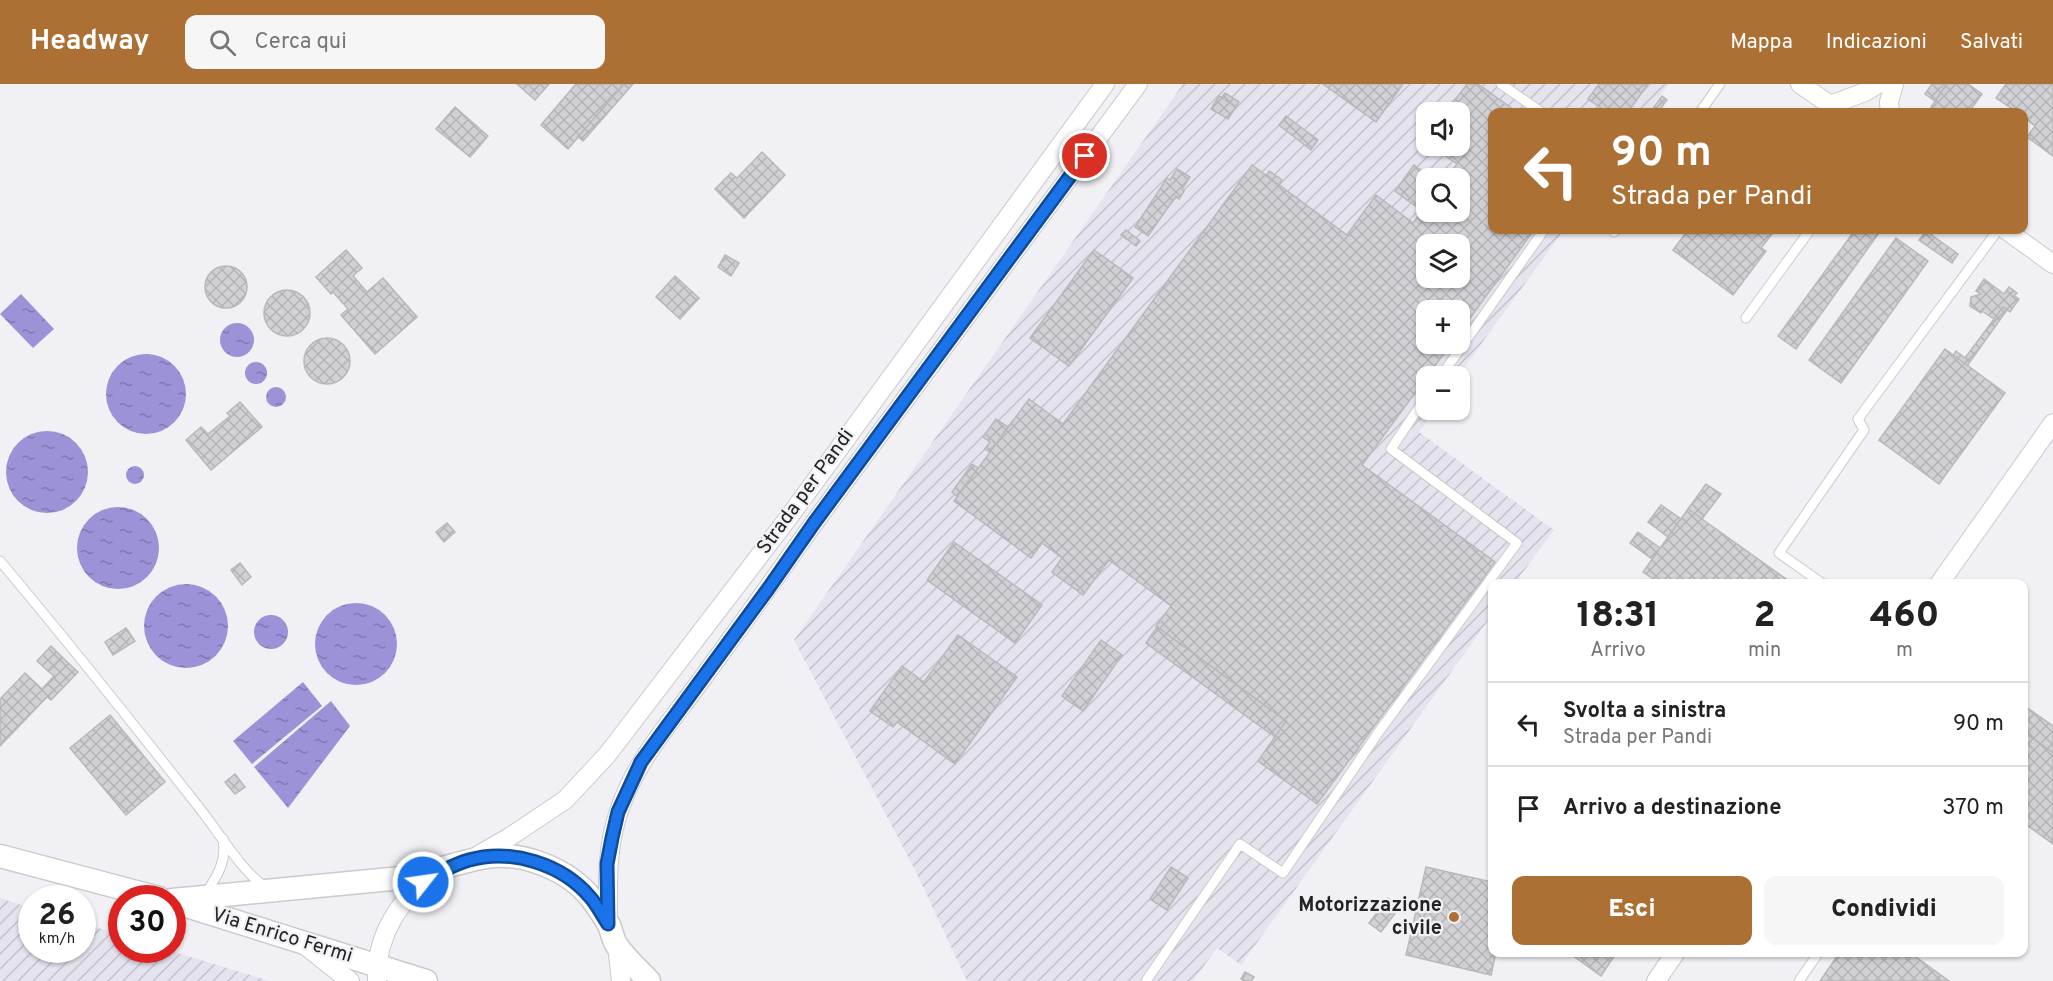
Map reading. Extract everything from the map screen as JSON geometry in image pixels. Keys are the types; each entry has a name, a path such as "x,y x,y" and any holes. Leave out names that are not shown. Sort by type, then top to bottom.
{"street":[{"name":"Strada per Pandi","path":"469,860 508,838 565,800 607,755 789,517 1105,84"},
{"name":"Strada per Pandi","path":"608,924 607,864 612,838 618,812 641,762 1138,84"},
{"path":"1800,84 1834,108"},
{"path":"1837,108 1878,84"},
{"path":"1890,108 1893,84"},
{"path":"2012,234 2053,264"},
{"path":"1943,579 2053,423"},
{"path":"0,856 110,885"},
{"path":"186,903 208,905 276,890 412,877 469,860 490,856 508,856 548,867 567,878 590,897 608,924 617,946 621,981"},
{"path":"377,973 390,922 404,900 423,882 446,868"},
{"name":"Via Enrico Fermi","path":"208,905 377,973 426,981"},
{"path":"295,939 350,981"},
{"path":"617,946 649,981"},
{"path":"1656,981 1673,957"}],"lane":[{"path":"1501,84 1534,108"},
{"path":"1703,108 1720,84"},
{"path":"1448,366 1541,234"},
{"path":"1746,318 1807,234"},
{"path":"1816,579 1779,553 1864,430 1858,419 1995,234"},
{"path":"1416,412 1391,449 1517,543 1491,579"},
{"path":"0,561 76,652 251,876 259,883 276,890"},
{"path":"1146,981 1240,844 1283,873 1378,733 1488,583"},
{"path":"208,905 224,860 222,837"},
{"path":"1799,981 1816,957"}],"shaded area":[{"path":"1183,84 1669,84 1651,108 1488,108 1488,234 1561,234 1465,366 1416,366 1416,420 1428,420 1419,432 1554,530 1518,579 1488,579 1488,621 1241,965 1217,948 1193,981 967,981 915,870 794,640"},
{"path":"0,898 18,904 18,963 96,963 96,927 108,931 108,963 186,963 186,955 270,981 0,981"}],"water":[{"path":"21,294 54,329 33,348 0,314"},
{"path":"237,323 249,328 254,340 249,352 237,357 225,352 220,340 225,328"},
{"path":"138,354 154,354 175,365 186,386 186,402 175,423 154,434 138,434 124,428 112,416 106,402 106,386 112,372 124,360"},
{"path":"256,362 266,369 267,373 260,383 256,384 246,377 245,373 252,363"},
{"path":"272,387 280,387 286,393 286,401 280,407 272,407 266,401 266,393"},
{"path":"47,431 63,434 76,443 85,456 88,472 85,488 76,501 63,510 47,513 31,510 18,501 9,488 6,472 9,456 18,443 31,434"},
{"path":"135,466 141,469 144,475 141,481 135,484 129,481 126,475 129,469"},
{"path":"118,507 134,510 147,519 156,532 159,548 156,564 147,577 134,586 118,589 102,586 89,577 80,564 77,548 80,532 89,519 102,510"},
{"path":"186,584 202,587 216,596 225,610 228,626 225,642 216,656 202,665 186,668 170,665 156,656 147,642 144,626 147,610 156,596 170,587"},
{"path":"348,603 364,603 379,610 390,621 397,636 394,660 385,673 364,685 348,685 333,678 322,667 315,652 315,636 322,621 333,610"},
{"path":"271,615 283,620 288,632 283,644 271,649 259,644 254,632 259,620"},
{"path":"303,682 322,706 252,764 233,741"},
{"path":"331,701 350,726 288,808 254,767"}],"building":[{"path":"517,84 549,84 535,100"},
{"path":"576,84 624,84 568,149 541,125"},
{"path":"624,84 633,84 583,141 578,137"},
{"path":"1323,84 1403,84 1376,122"},
{"path":"1467,84 1478,84 1511,108 1488,108 1488,234 1531,234 1470,318 1470,300 1416,300 1416,354 1444,354 1435,366 1416,366 1416,392 1362,465 1495,562 1317,804 1258,761 1286,721 1156,626 1171,606 1109,560 1083,595 1052,572 1062,558 1042,543 1031,558 954,501 1029,399 1063,424 1252,165 1347,235 1376,195 1413,223 1416,219 1416,222 1470,222 1470,168 1454,168 1457,164 1445,156 1470,156 1470,102 1454,102"},
{"path":"1599,84 1648,84 1631,108 1601,108 1588,99"},
{"path":"1932,84 1947,84 1935,101 1925,94"},
{"path":"1947,84 1968,84 1982,94 1972,108 1931,107"},
{"path":"2006,84 2053,84 2053,156 2028,138 2035,126 2028,120 2028,108 2011,108 1996,98"},
{"path":"1225,93 1239,102 1236,107 1221,98"},
{"path":"1219,96 1236,107 1228,119 1211,109"},
{"path":"1662,96 1667,100 1661,108 1653,108"},
{"path":"455,107 488,136 470,157 436,129"},
{"path":"1286,116 1318,140 1311,150 1279,125"},
{"path":"762,152 785,175 744,218 715,189 731,173 737,178"},
{"path":"1414,165 1418,168 1416,168 1416,207 1395,191"},
{"path":"1177,169 1190,177 1182,189 1184,191 1179,199 1176,196 1148,236 1135,227 1167,178 1170,180"},
{"path":"1269,171 1282,180 1279,185 1266,176"},
{"path":"1126,230 1140,241 1136,246 1121,235"},
{"path":"1685,234 1772,234 1761,248 1766,251 1733,295 1673,250"},
{"path":"1852,234 1878,234 1796,349 1778,336"},
{"path":"1924,234 1930,234 1958,254 1952,263 1919,240"},
{"path":"1896,238 1928,261 1841,383 1809,360"},
{"path":"346,250 362,268 353,276 367,292 383,278 417,317 375,354 341,315 348,309 316,277"},
{"path":"1094,250 1133,278 1069,366 1030,338"},
{"path":"725,255 739,263 731,276 718,267"},
{"path":"226,266 234,267 241,272 246,279 246,295 241,302 234,307 226,308 218,307 211,302 206,295 205,287 206,279 211,272 218,267"},
{"path":"675,276 699,298 680,319 656,297"},
{"path":"1984,279 2004,294 2009,287 2017,293 2014,296 2019,299 2010,312 2003,307 1994,319 1970,306 1971,297 1981,294 1976,291"},
{"path":"287,290 303,297 310,313 303,329 287,336 271,329 264,313 271,297"},
{"path":"2003,307 2007,310 1967,366 1953,356 1956,351 1965,358"},
{"path":"327,338 343,345 350,361 343,377 327,384 311,377 304,361 311,345"},
{"path":"1945,349 2005,393 1939,484 1879,440"},
{"path":"240,402 262,427 211,470 186,440 201,427 208,434 230,416 227,413"},
{"path":"996,419 1008,427 990,452 985,449 990,442 983,437"},
{"path":"972,464 978,468 957,496 952,492"},
{"path":"1706,484 1721,494 1702,519 1688,509"},
{"path":"1661,505 1681,519 1668,537 1648,522"},
{"path":"1688,509 1786,579 1653,579 1643,572"},
{"path":"447,523 455,532 444,542 436,532"},
{"path":"1638,532 1660,548 1652,559 1630,543"},
{"path":"954,542 1042,605 1015,643 927,580"},
{"path":"240,563 251,577 242,585 231,570"},
{"path":"1157,627 1286,721 1275,737 1146,643"},
{"path":"126,628 135,641 113,655 105,642"},
{"path":"958,635 1017,677 955,764 897,722 893,727 870,711 902,666 924,682"},
{"path":"1101,640 1122,655 1083,711 1062,696"},
{"path":"51,646 62,657 48,671 37,661"},
{"path":"62,657 78,672 51,700 47,697 0,746 0,699 25,673 42,689 54,676 48,671"},
{"path":"2028,708 2053,726 2053,753 2028,735"},
{"path":"110,715 165,782 126,815 70,748"},
{"path":"2028,735 2053,753 2053,844 2028,826"},
{"path":"235,774 245,787 235,794 225,782"},
{"path":"1171,867 1188,878 1167,910 1150,899"},
{"name":"Motorizzazione civile","path":"1426,867 1488,881 1488,957 1495,957 1491,975 1406,955"},
{"path":"1388,898 1400,907 1381,932 1369,923"},
{"path":"1575,957 1614,957 1601,976"},
{"path":"1837,957 1916,957 1949,981 1820,981"},
{"path":"1245,972 1254,977 1251,981 1241,979"}],"place":[{"name":"Motorizzazione civile","path":"1454,917"}],"route":[{"path":"423,882 446,868 469,860 490,856 508,856 528,860 548,867 567,878 590,897 608,924 607,864 612,838 618,812 641,762 1085,156"}]}
